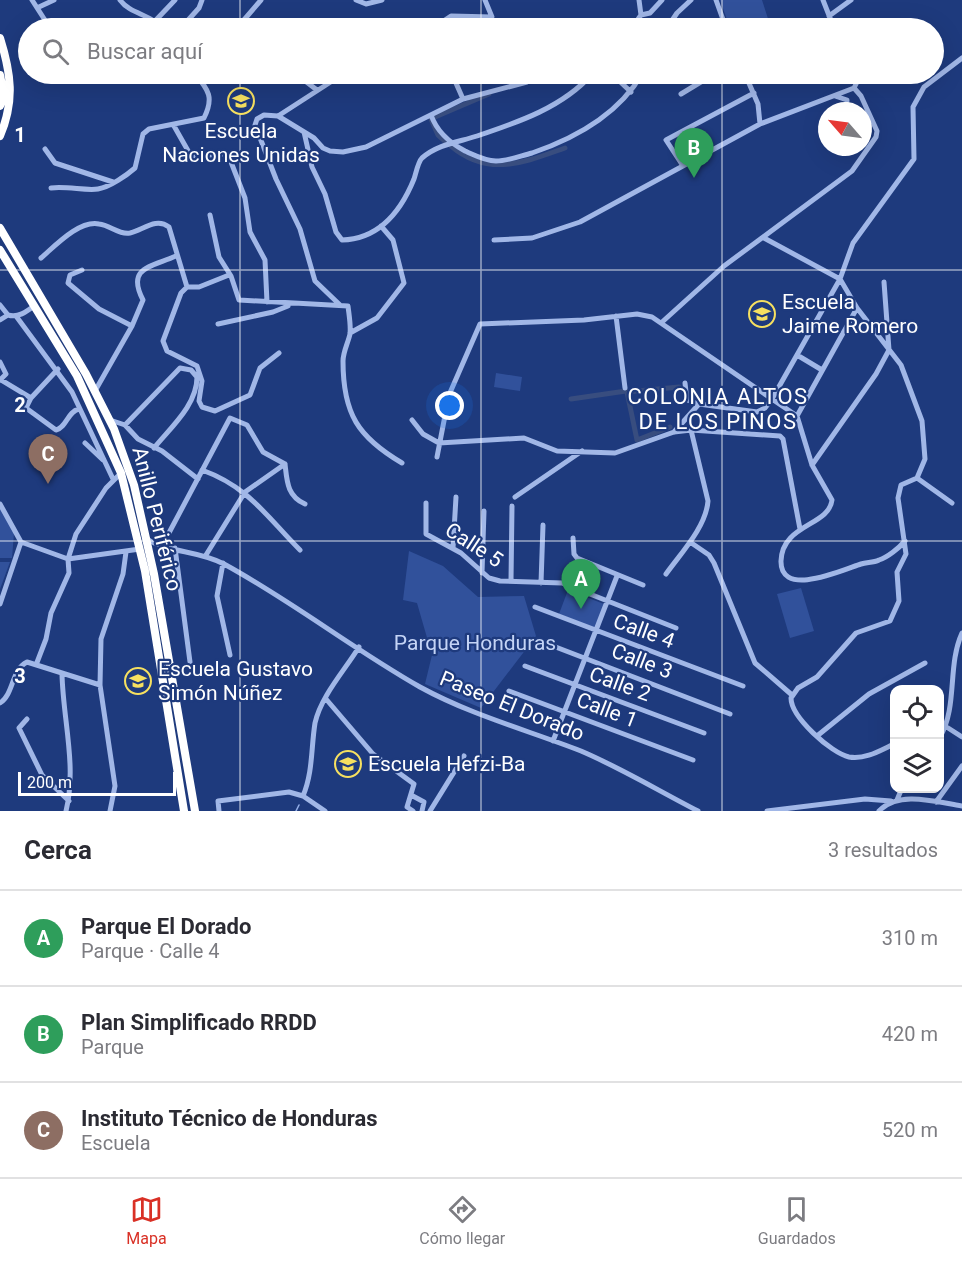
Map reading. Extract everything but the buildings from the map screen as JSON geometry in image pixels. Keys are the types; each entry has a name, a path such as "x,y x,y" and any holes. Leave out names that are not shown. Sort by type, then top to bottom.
{"highway":[{"path":"0,38 11,79 11,102 0,136"},
{"path":"0,75 4,95 0,106"},
{"name":"Anillo Periférico","path":"0,228 95,391 110,420 134,485 150,555 195,811"},
{"name":"Anillo Periférico","path":"0,250 77,376 96,429 121,473 140,549 184,811"}],"street":[{"path":"32,0 44,18"},
{"path":"39,8 54,0"},
{"path":"120,0 130,10 151,18"},
{"path":"158,18 175,0"},
{"path":"190,18 199,8 202,0"},
{"path":"246,18 261,0"},
{"path":"356,0 366,4 382,0"},
{"path":"448,18 451,16 492,17 485,0"},
{"path":"639,0 641,15 639,18"},
{"path":"641,15 650,13 662,0"},
{"path":"674,18 692,0"},
{"path":"716,0 722,18"},
{"path":"823,0 829,16 851,0"},
{"path":"944,71 962,57"},
{"path":"51,188 68,185 98,189 135,168 143,134 149,129 174,126 204,118 211,99 209,90 204,84"},
{"path":"309,84 317,90"},
{"path":"278,116 327,84"},
{"path":"456,84 463,99"},
{"path":"340,306 315,281 300,229 255,125 257,119 264,115 278,116 330,152 343,152 366,147 463,99 516,84"},
{"path":"304,132 312,167 326,194 336,232 342,240 359,239 381,226 400,206 421,159 452,142 477,136 553,107 583,84"},
{"path":"623,84 631,92"},
{"path":"431,115 436,128 452,142 476,156 494,162 556,146 598,121 631,92 636,84"},
{"path":"681,94 698,84"},
{"path":"750,84 762,116 760,124"},
{"path":"494,240 532,238 580,222 760,124 854,88 856,84"},
{"path":"685,383 687,400 699,404 757,412 765,408 840,279 853,243 914,159 913,107 928,84"},
{"path":"661,323 672,316 698,287 852,171 876,137 873,122 854,88"},
{"path":"683,166 666,140 754,93"},
{"path":"834,96 847,100 847,102"},
{"path":"174,126 191,156 225,154 231,162 245,198 250,231 265,260 267,302"},
{"path":"45,150 55,163 113,182"},
{"path":"210,214 219,257 239,300 348,306 350,333 343,359 352,417 362,433 381,450 402,463"},
{"path":"40,258 88,224 99,224 128,233 155,223 165,224 169,227 187,287"},
{"path":"350,333 377,318 404,284 393,240 381,226"},
{"path":"764,238 840,279 857,308 901,365 922,421 925,459 917,478 901,485 898,491 906,554 895,579 899,601 890,621 856,633 817,677 798,688 792,695"},
{"path":"95,391 132,326 143,300 136,288 139,272 176,256"},
{"path":"82,270 70,275 68,283 99,309 132,326"},
{"path":"187,287 199,287 229,275"},
{"path":"812,465 876,374 889,350 884,282"},
{"path":"187,287 178,299 163,341 167,351 197,366 202,381 199,401 202,406 215,411 250,395 260,368 279,353"},
{"path":"218,324 273,312 291,304"},
{"path":"0,305 8,315"},
{"path":"0,320 8,315 16,316 34,306"},
{"path":"797,416 857,308"},
{"path":"437,457 450,395 480,324 637,314 661,323 797,416 812,465 832,500 831,506 791,534 781,561 783,571 788,576 806,580 880,560 905,541"},
{"path":"16,316 58,369 80,409 96,429 113,479"},
{"path":"616,316 626,388"},
{"path":"797,355 822,370"},
{"path":"0,362 6,374 1,380 31,398"},
{"path":"125,425 180,368 191,370 198,377 197,390 154,448"},
{"path":"58,369 31,398 26,408 56,430 61,428 71,412 80,409"},
{"path":"674,432 699,404"},
{"path":"150,555 160,546 230,418 247,425 263,452 285,464"},
{"path":"110,420 125,425 138,439 198,479"},
{"path":"411,420 423,434 439,443 524,438 556,451 615,453 674,432 691,430 775,435 783,439 800,529"},
{"path":"666,574 690,542 705,515 708,501 691,430"},
{"path":"85,443 107,464"},
{"path":"515,497 582,451"},
{"path":"206,555 245,492 285,464"},
{"path":"285,464 288,488 293,496 305,504"},
{"path":"202,470 223,478 245,492 300,549"},
{"path":"36,664 46,639 51,613 69,573 68,560 76,534 113,479 121,473"},
{"path":"917,478 952,503"},
{"path":"453,548 456,497"},
{"name":"Calle 5","path":"426,503 426,534 453,548 482,573 500,581 562,583 676,628"},
{"path":"0,504 21,542 68,560 140,549"},
{"path":"510,582 512,506"},
{"path":"482,573 484,511"},
{"path":"541,583 543,525"},
{"path":"573,538 574,554 577,558 643,585"},
{"name":"Paseo El Dorado","path":"147,539 160,546 206,555 223,563 433,693 491,720 601,760 698,811"},
{"path":"0,601 21,542"},
{"path":"690,542 709,555 714,563 755,663 792,695 793,708 817,736 826,745 849,757 870,755 890,746"},
{"path":"175,548 190,662"},
{"path":"110,811 115,786 100,685 101,639 123,574 126,552"},
{"path":"223,563 217,596 230,656"},
{"path":"553,741 617,576"},
{"name":"Calle 4","path":"535,607 743,686"},
{"path":"962,633 945,726 962,737"},
{"name":"Calle 3","path":"540,641 730,714"},
{"path":"303,796 309,780 316,723 326,699 359,647"},
{"path":"0,703 5,699 19,668 27,662 100,685"},
{"path":"817,736 869,694 925,663"},
{"name":"Calle 2","path":"525,666 704,733"},
{"path":"62,674 71,762 69,801 66,811"},
{"name":"Calle 1","path":"509,690 693,760"},
{"path":"326,699 373,754 414,784 408,807 413,811"},
{"path":"27,719 19,728 34,762 42,775 69,801"},
{"path":"430,811 464,756"},
{"path":"936,802 962,766"},
{"path":"219,811 218,801 289,792 303,796 325,811"},
{"path":"879,811 894,800 899,793"},
{"path":"411,795 424,802 422,811"},
{"path":"767,811 865,799 936,802 962,806"}],"green space":[{"path":"720,0 762,0 768,18 726,18"},
{"path":"496,373 522,377 520,391 494,387"},
{"path":"0,505 14,533 12,558 0,558"},
{"name":"Parque Honduras","path":"409,551 443,566 478,597 524,596 536,636 481,708 425,684 432,655 417,603 403,600"},
{"path":"0,562 10,562 0,589"},
{"path":"801,588 814,631 790,638 777,594"},
{"path":"568,590 604,604 595,628 559,614"}],"waterway":[{"path":"435,117 489,94"},
{"path":"431,119 438,135 446,142"},
{"path":"451,146 465,156 479,162 493,164 521,162 565,148"},
{"path":"670,427 637,440 627,392 679,387"},
{"path":"571,399 626,391"},
{"path":"296,811 299,805"}],"place":[{"name":"Escuela Naciones Unidas","path":"241,101"},
{"name":"Plan Simplificado RRDD","path":"694,178"},
{"name":"Escuela Jaime Romero","path":"762,314"},
{"name":"Instituto Técnico de Honduras","path":"48,484"},
{"name":"Parque El Dorado","path":"581,609"},
{"name":"Escuela Gustavo Simón Núñez","path":"138,681"},
{"name":"Escuela Hefzi-Ba","path":"348,764"}],"district":[{"name":"COLONIA ALTOS DE LOS PINOS","path":"718,408"}]}
